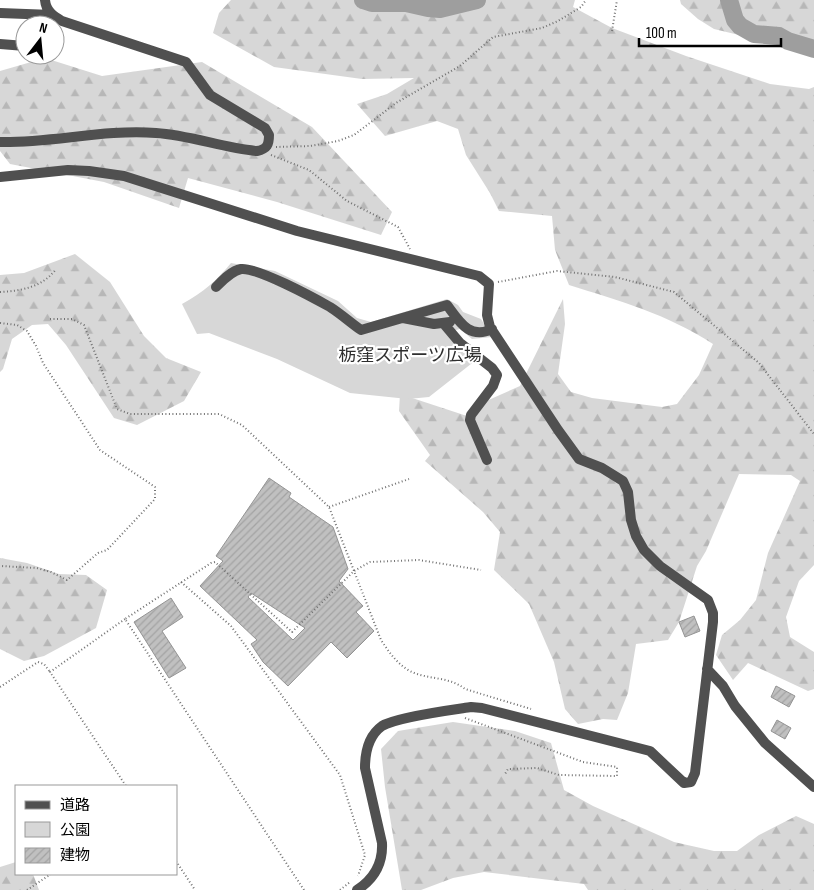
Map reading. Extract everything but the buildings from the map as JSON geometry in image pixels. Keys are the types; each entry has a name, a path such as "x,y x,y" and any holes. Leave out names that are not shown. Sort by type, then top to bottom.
{"street":[{"path":"45,0 46,6 52,15"},
{"path":"0,13 52,15"},
{"path":"0,142 46,141 125,132 190,137 257,151 267,146 270,135 265,128 210,96 186,62 65,23"},
{"path":"0,44 15,45"},
{"path":"0,178 68,170 89,170 124,176 297,231 479,276 489,284 490,292 487,315 492,330 558,430 579,459 602,468 623,481 628,492 631,520 636,536 644,550 660,566 708,600 713,613 713,622 695,773 691,782 684,783 650,752 482,708 463,708 398,720 382,726 372,736 367,746 364,762 382,843 382,854 379,865 372,877 357,890"},
{"path":"216,287 228,276 241,269 259,273 285,284 331,308 361,330 447,305 467,329 482,334 492,330"},
{"path":"402,318 434,324 444,324 458,319"},
{"path":"444,324 460,343 492,368 497,375 493,386 471,415 470,420 487,460"},
{"path":"708,669 765,742 814,787"}],"path":[{"path":"411,250 398,227 347,201 309,170 269,154 267,146 310,146 338,141 354,135 396,103 460,66 493,37 542,28 558,21 581,6 586,0"},
{"path":"612,31 617,0"},
{"path":"0,292 19,291 42,283 51,277 56,269"},
{"path":"489,284 557,271 615,277 674,292 759,363 814,434"},
{"path":"50,319 72,319 84,325 117,409 130,414 219,414 242,425 329,507 381,640 392,656 410,672 458,684 465,689 537,711"},
{"path":"0,324 17,325 27,331 43,363 100,450 154,488 154,499 142,513 107,550 98,553 67,580 37,568 0,566"},
{"path":"329,507 409,479"},
{"path":"50,672 125,619 210,563 215,562 292,632 354,570 370,562 419,560 481,570"},
{"path":"181,582 231,626 340,775 366,856 358,876 340,890"},
{"path":"125,619 304,890"},
{"path":"0,687 38,662 44,664 125,785"},
{"path":"465,718 582,762 618,767 617,776 559,774 537,768 508,769 505,774"},
{"path":"178,864 195,890"},
{"path":"27,890 50,875"}],"green space":[{"path":"231,0 575,0 573,7 612,28 686,56 770,84 809,89 814,87 814,565 799,581 786,617 790,637 814,652 814,689 808,691 748,663 733,680 716,655 722,635 740,620 756,600 768,553 800,481 791,475 739,474 706,551 697,566 679,622 668,640 636,644 628,693 617,720 603,719 578,724 565,709 554,662 529,604 494,570 500,532 483,512 425,461 430,455 399,411 400,394 467,416 484,402 520,386 563,299 565,324 558,374 571,392 592,398 662,407 677,404 699,375 713,344 661,316 569,285 555,250 552,216 499,211 466,155 458,129 437,121 385,136 357,104 387,94 414,78 362,79 274,67 213,33 219,13"},
{"path":"680,0 814,0 814,47 777,44 714,29 698,19 681,4"},
{"path":"202,62 312,127 392,212 381,235 277,202 188,178 179,208 104,182 10,164 0,151 0,71 21,65 65,64 102,76"},
{"path":"75,254 110,282 144,336 166,358 201,372 184,401 137,425 114,418 66,345 48,324 32,325 12,339 3,369 0,372 0,275 24,273"},
{"name":"栃窪スポーツ広場","path":"231,263 275,271 338,301 357,318 371,322 447,299 458,305 463,312 481,319 492,337 472,339 460,329 450,335 476,360 429,397 408,399 350,393 277,359 209,333 197,334 182,304 209,286"},
{"path":"0,558 27,563 59,574 86,575 107,590 96,628 44,656 24,661 0,649"},
{"path":"453,722 515,731 551,743 564,790 593,806 674,842 714,851 737,851 759,835 796,816 814,824 814,890 588,890 584,884 484,872 453,878 421,890 402,890 385,787 381,749 398,731"},
{"path":"15,862 15,875 33,875 39,890 0,890 0,867"}],"waterway":[{"path":"363,0 372,3 406,3 440,9 477,0"},
{"path":"729,0 735,20 740,26 754,34 779,36 788,41 814,49"}]}
